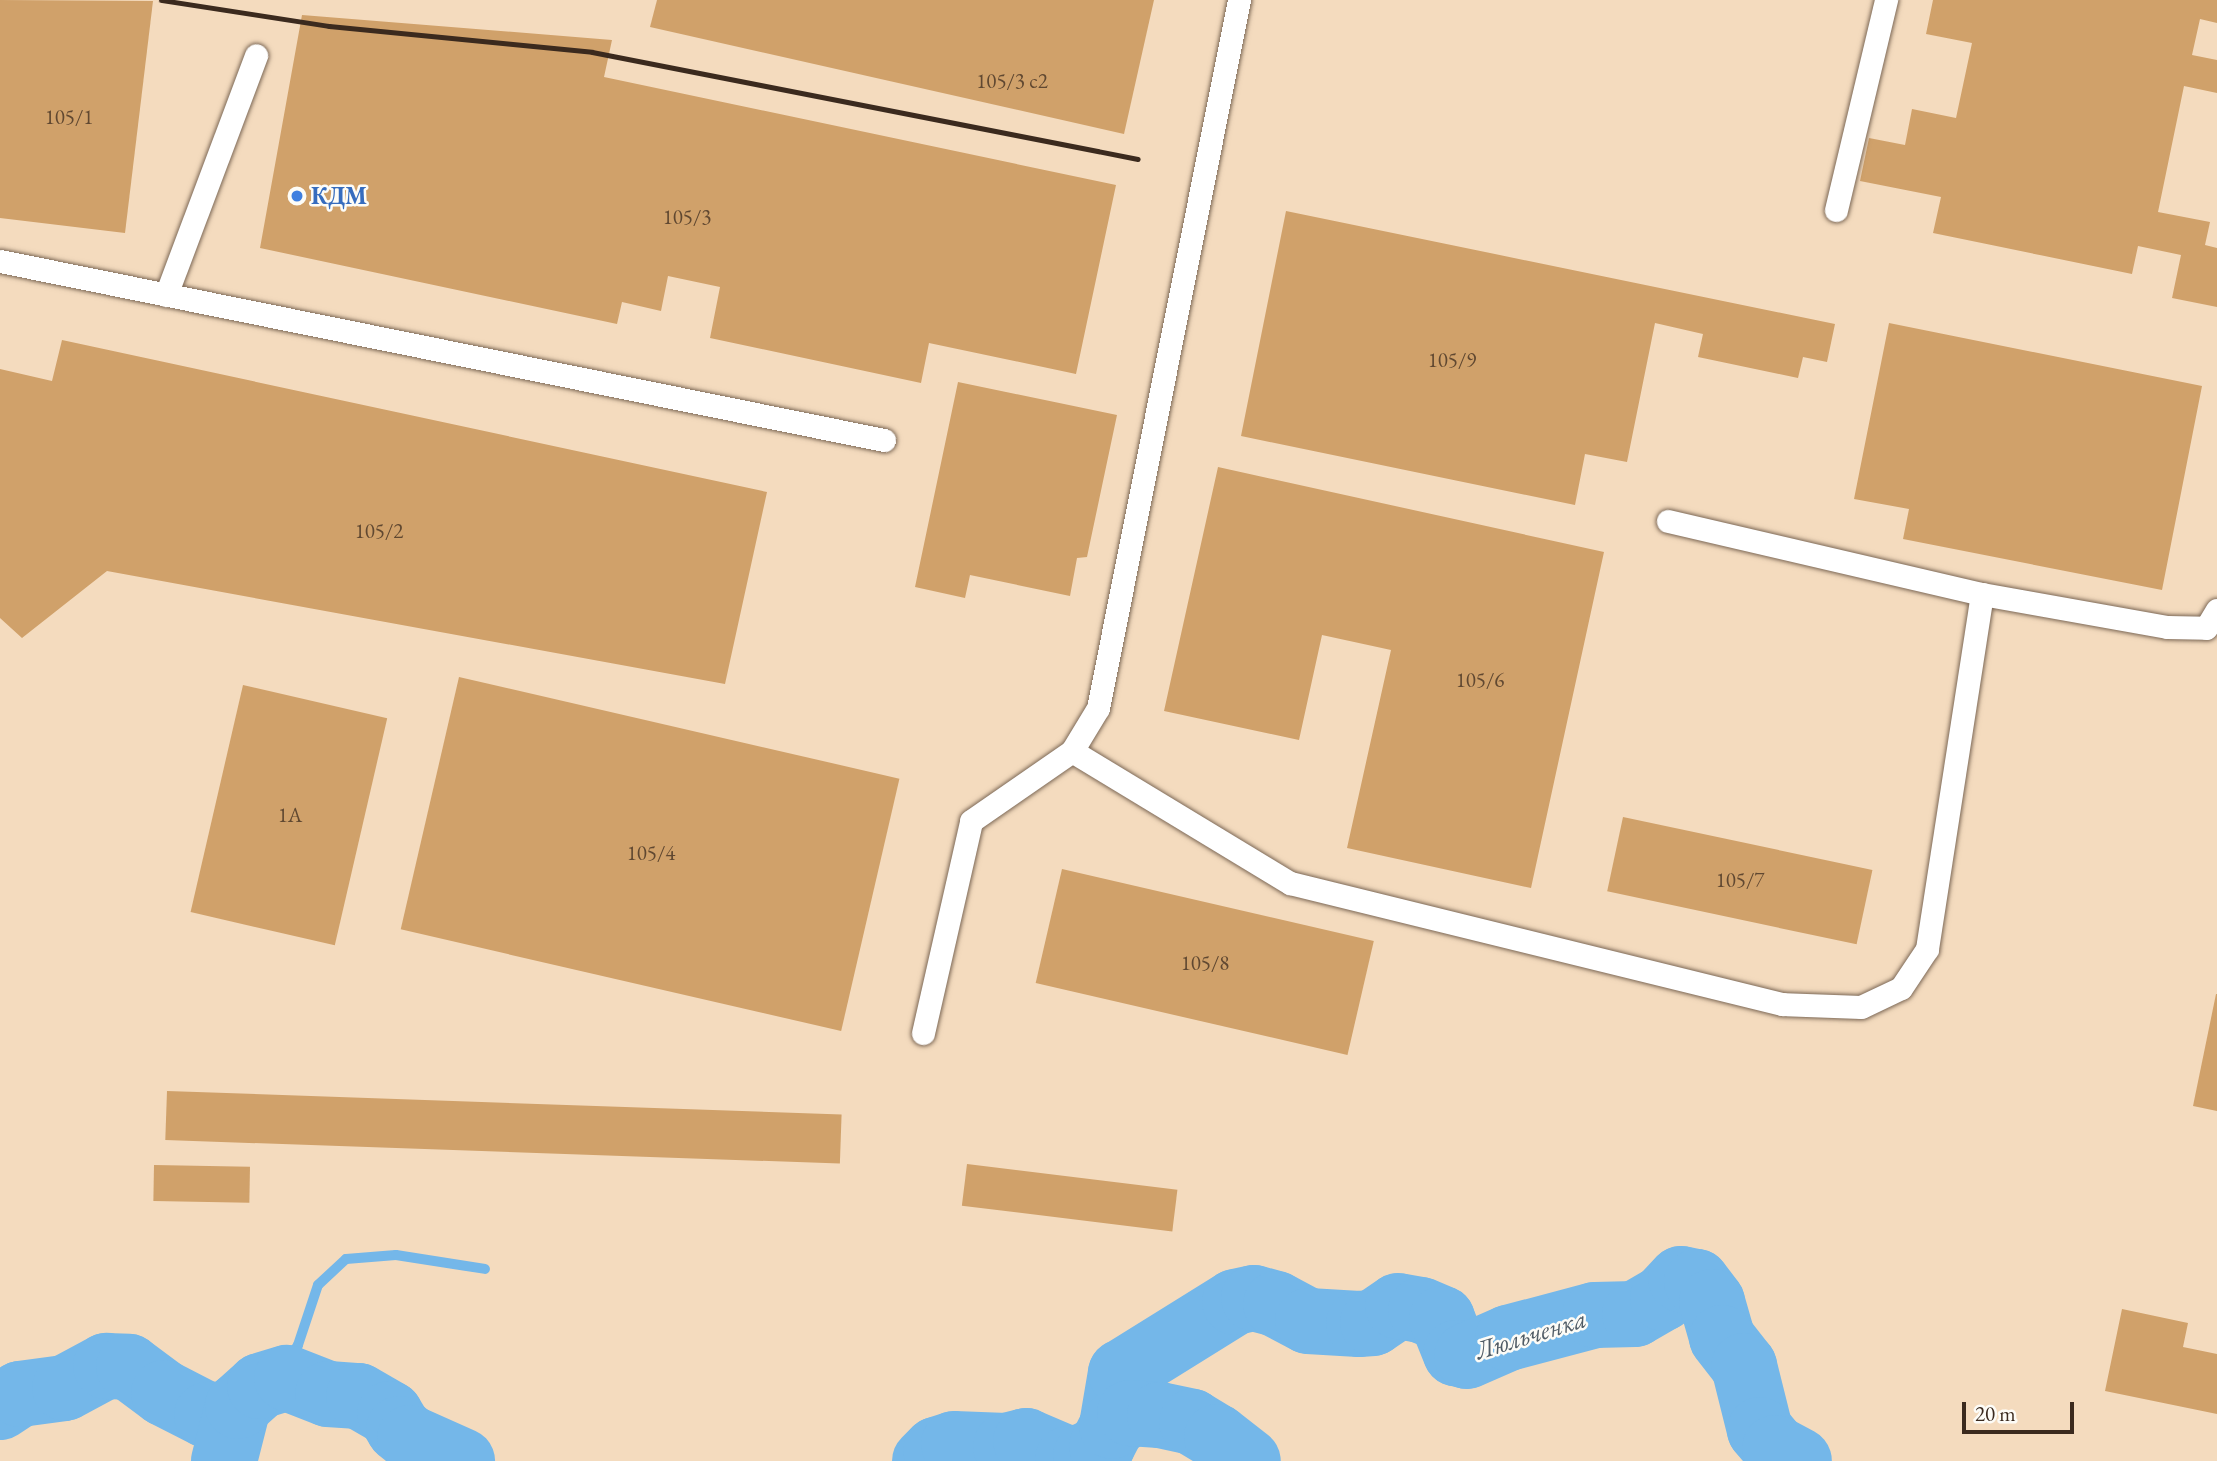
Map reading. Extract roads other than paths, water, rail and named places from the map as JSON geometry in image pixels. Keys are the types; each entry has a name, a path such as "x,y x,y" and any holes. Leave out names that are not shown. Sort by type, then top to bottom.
{"lane":[{"path":"923,1033 971,821 1072,751 1098,708 1239,0"},
{"path":"1836,210 1886,0"},
{"path":"166,295 256,55"},
{"path":"0,261 884,440"},
{"path":"1668,521 1982,594 2167,627 2206,628 2217,610"},
{"path":"1072,751 1290,883 1782,1004 1861,1007 1900,988 1927,949 1982,594"}],"waterway":[{"path":"275,1380 298,1345 318,1285 346,1259 396,1255 485,1269"},
{"name":"Люльченка","path":"1112,1426 1121,1373 1235,1302 1254,1298 1276,1304 1308,1321 1359,1324 1373,1323 1398,1306 1421,1310 1442,1319 1456,1353 1467,1356 1508,1338 1595,1315 1635,1314 1663,1298 1681,1279 1697,1282 1712,1302 1722,1338 1744,1366 1760,1430 1775,1448 1799,1461"},
{"name":"Люльченка","path":"0,1407 20,1394 65,1388 106,1366 129,1367 164,1393 207,1415 234,1414"},
{"name":"Люльченка","path":"224,1461 238,1406 260,1386 287,1378 328,1394 359,1396 390,1414 399,1429 410,1438 462,1461"},
{"name":"Люльченка","path":"925,1461 936,1450 954,1444 1006,1446 1026,1441 1068,1459 1086,1456 1102,1446 1112,1426 1130,1413 1160,1415 1192,1422 1248,1461"}],"railway":[{"path":"161,0 329,26 592,52 1138,159"}],"place":[{"name":"КДМ","path":"297,196"}]}
